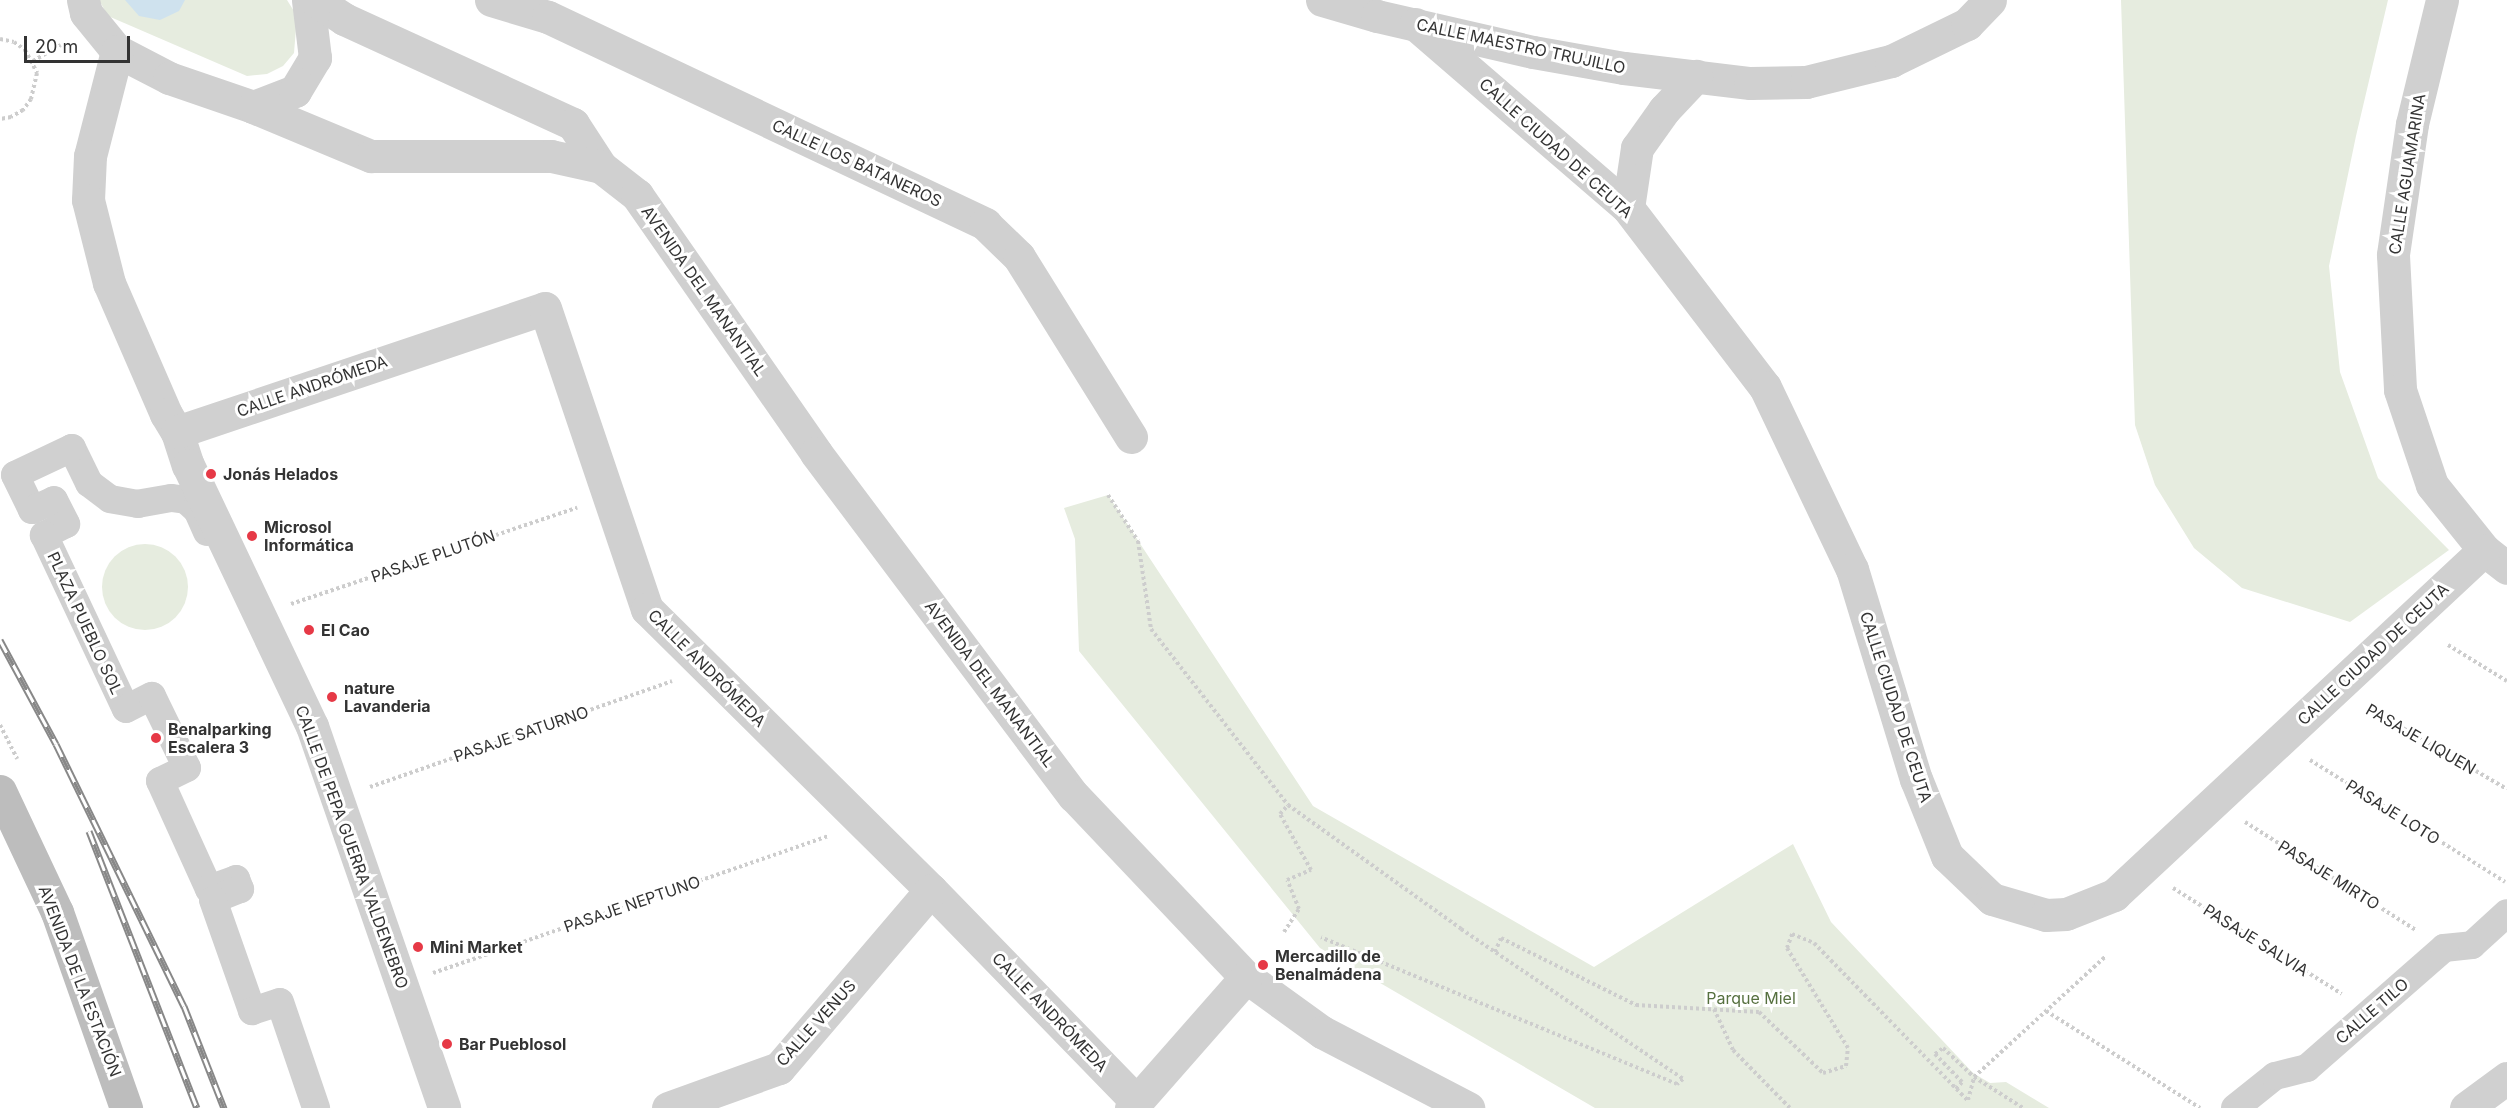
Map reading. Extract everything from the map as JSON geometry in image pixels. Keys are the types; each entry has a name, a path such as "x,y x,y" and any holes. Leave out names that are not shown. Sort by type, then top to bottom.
{"main road":[{"name":"AVENIDA DE LA ESTACIÓN","path":"0,791 57,912 126,1108"}],"street":[{"name":"AVENIDA DEL MANANTIAL","path":"83,0 86,13 117,51 169,78 253,107 371,156 551,156 601,167"},
{"path":"308,0 315,58"},
{"name":"AVENIDA DEL MANANTIAL","path":"315,0 351,9 573,124 601,167 637,195 816,453 1074,796 1246,977 1322,1032 1468,1108"},
{"name":"CALLE LOS BATANEROS","path":"491,0 548,17 985,224 1019,257 1131,437"},
{"name":"CALLE MAESTRO TRUJILLO","path":"1322,0 1415,24 1601,64 1750,83 1806,82 1891,61 1967,24 1990,0"},
{"name":"CALLE AGUAMARINA","path":"2442,0 2412,124 2393,255 2400,390 2432,485 2495,559"},
{"path":"253,107 295,91 315,58 351,9"},
{"name":"CALLE CIUDAD DE CEUTA","path":"1415,24 1628,208 1765,387 1852,568 1916,779 1947,856 1992,900 2046,915 2066,914 2114,895 2335,690 2495,559"},
{"name":"CALLE DE PEPA GUERRA VALDENEBRO","path":"117,51 90,156 88,200 109,283 166,414 177,432 188,465 312,726 444,1108"},
{"path":"1628,208 1637,148 1664,110 1696,76"},
{"name":"CALLE ANDRÓMEDA","path":"177,432 545,308 607,497 647,609 931,890 1134,1105"},
{"name":"PLAZA PUEBLO SOL","path":"316,1108 280,1002 252,1011 213,900 240,889 236,879 209,889 160,781 187,768 152,696 126,709 44,535 66,524 54,500 32,510 15,475 72,448 89,483 110,499 138,504 171,498 183,500 197,510 303,733 434,1108"},
{"name":"CALLE VENUS","path":"668,1108 779,1068 931,890"},
{"path":"2444,948 2472,945 2507,913"},
{"name":"CALLE TILO","path":"2235,1108 2275,1076 2307,1068 2444,948"},
{"path":"1134,1105 1246,977"},
{"path":"2466,1108 2507,1078"}],"path":[{"path":"0,39 14,42 25,50 37,74 31,99 23,110 11,117 0,119"},
{"path":"32,61 61,45"},
{"path":"1108,495 1138,541 1151,628 1288,805 1495,952 1683,1079 1677,1084 1321,937"},
{"name":"PASAJE PLUTÓN","path":"259,615 607,497"},
{"path":"2448,645 2507,681"},
{"name":"PASAJE SATURNO","path":"336,799 707,669"},
{"name":"PASAJE LIQUEN","path":"2335,690 2507,789"},
{"name":"PASAJE LOTO","path":"2278,741 2507,883"},
{"name":"PASAJE MIRTO","path":"2216,801 2251,826 2444,948"},
{"path":"1284,932 1299,909 1287,880 1311,870 1280,814 1288,805"},
{"name":"PASAJE NEPTUNO","path":"401,984 864,824"},
{"name":"PASAJE SALVIA","path":"2141,870 2370,1012"},
{"path":"1495,952 1501,938 1636,1005 1759,1012 1823,1073 1846,1066 1848,1048 1787,948 1792,934 1814,943 1968,1101 1974,1077 2106,956"},
{"path":"1714,1009 1733,1050 1790,1108"},
{"path":"2046,1011 2200,1108"},
{"path":"1956,1089 1962,1082 1935,1053 1942,1048 1974,1077 2023,1108"}],"green space":[{"path":"99,0 287,0 297,16 294,53 283,66 267,74 247,76 108,16"},
{"path":"2121,0 2388,0 2329,266 2340,372 2378,478 2449,550 2350,622 2242,588 2194,548 2155,485 2135,425"},
{"name":"Parque Miel","path":"1108,495 1313,806 1594,967 1793,844 1831,922 1973,1073 1990,1083 2006,1082 2049,1108 1595,1108 1320,948 1079,651 1075,539 1064,508"},
{"path":"145,544 169,551 181,563 188,587 181,611 169,623 145,630 121,623 109,611 102,587 109,563 121,551"}],"water":[{"path":"125,0 185,0 179,11 160,20 139,16"}],"railway":[{"path":"0,640 56,744 184,1006 224,1108"},
{"path":"89,831 197,1108"}],"place":[{"name":"Jonás Helados","path":"211,474"},
{"name":"Microsol Informática","path":"252,536"},
{"name":"El Cao","path":"309,630"},
{"name":"nature Lavanderia","path":"332,697"},
{"name":"Benalparking Escalera 3","path":"156,738"},
{"name":"Mini Market","path":"418,947"},
{"name":"Mercadillo de Benalmádena","path":"1263,965"},
{"name":"Bar Pueblosol","path":"447,1044"}]}
